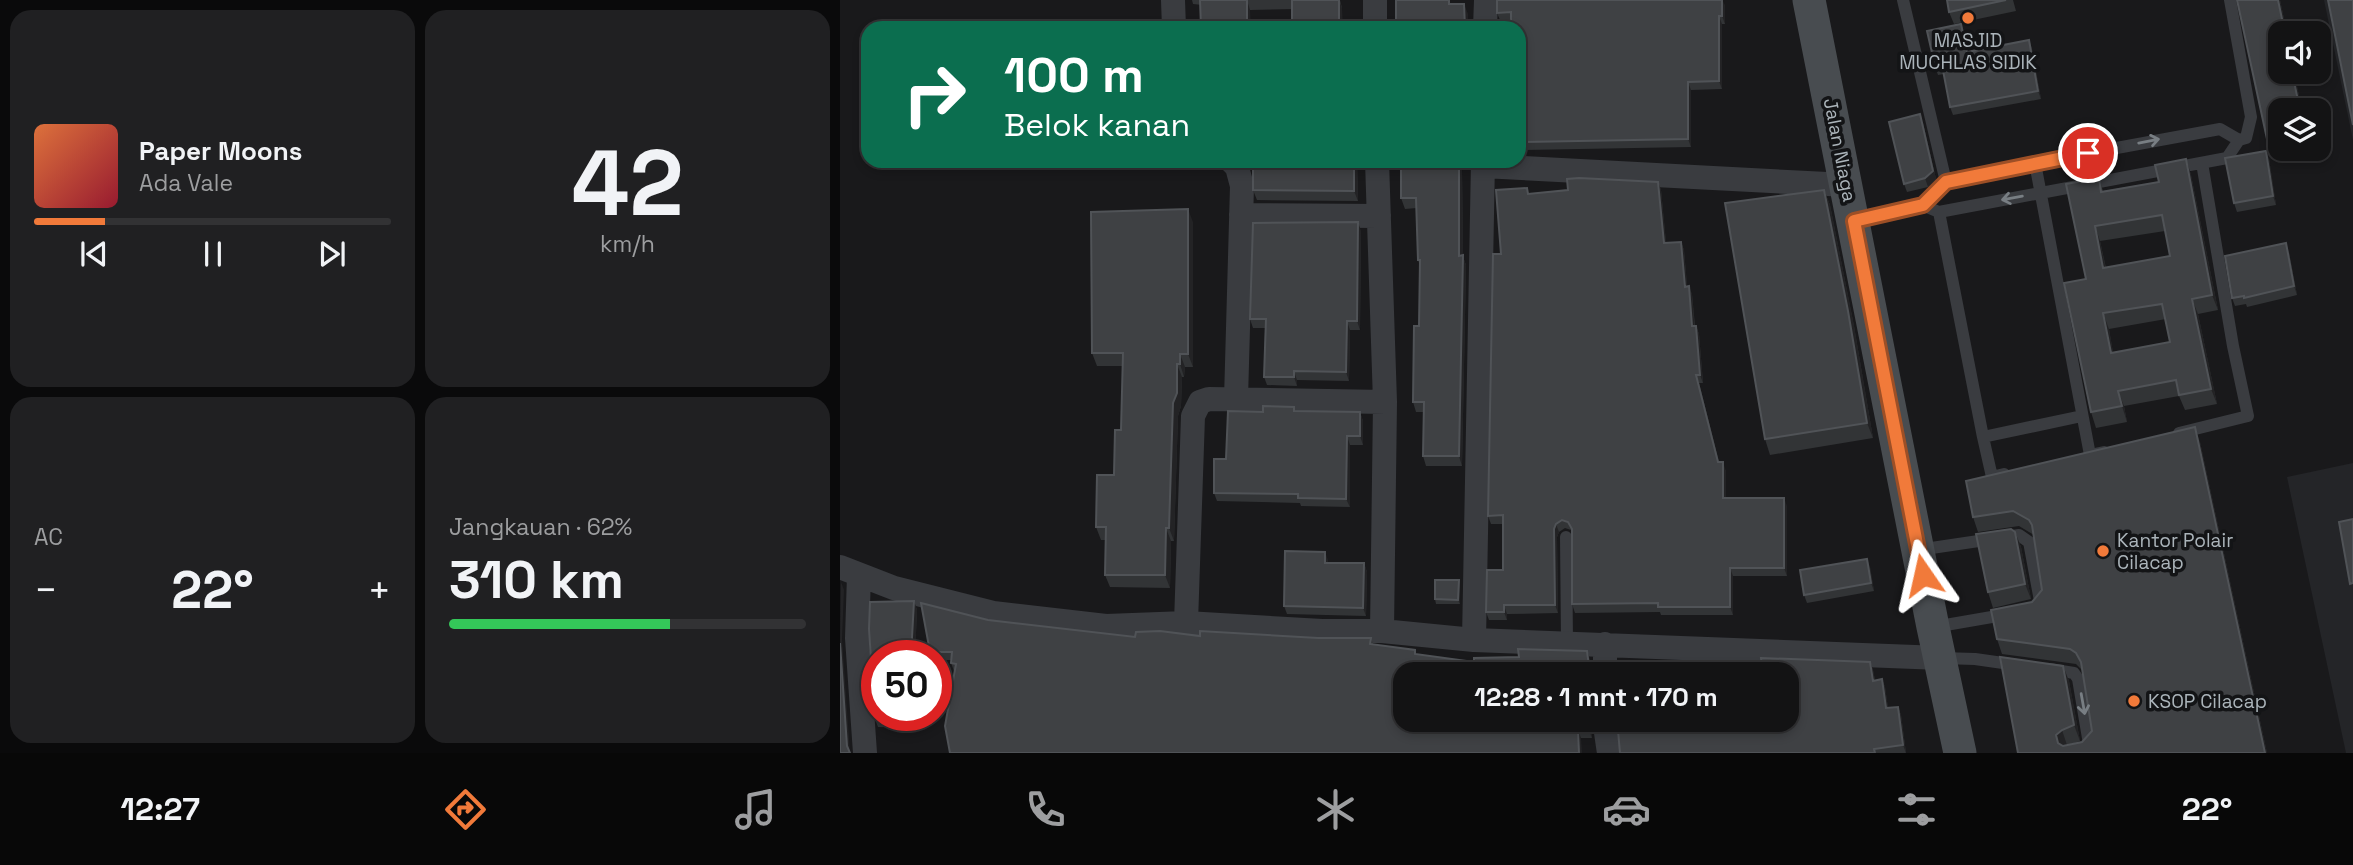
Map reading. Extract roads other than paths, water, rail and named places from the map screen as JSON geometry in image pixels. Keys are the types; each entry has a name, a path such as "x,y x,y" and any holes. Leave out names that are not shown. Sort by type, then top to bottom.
{"main road":[{"name":"Jalan Niaga","path":"1809,0 1960,753"}],"street":[{"path":"1173,0 1174,21"},
{"path":"1375,0 1375,21"},
{"path":"1485,21 1486,0"},
{"path":"1526,166 1847,185"},
{"path":"1236,399 1242,186 1237,168"},
{"path":"1377,168 1385,402 1382,631"},
{"path":"1474,639 1483,168"},
{"path":"1241,215 1379,216"},
{"path":"1186,623 1193,416 1200,402 1209,399 1236,399 1385,402"},
{"path":"865,753 857,638 849,571 894,588 993,613 1106,626 1186,623 1605,644 1937,643"},
{"path":"1605,644 1605,662"},
{"path":"1606,732 1609,753"}],"lane":[{"path":"1903,0 1946,182"},
{"path":"1923,205 1940,212 2227,158 2238,140 2246,138 2251,117 2230,0"},
{"path":"1854,221 1923,205 1946,182 2035,163 2220,129 2238,140"},
{"path":"2035,163 2082,416 2084,456 2116,448"},
{"path":"2169,436 2248,416 2233,346 2202,163"},
{"path":"1940,212 1992,477 2016,471"},
{"path":"1983,438 2082,416"},
{"path":"1918,550 2019,535 2029,542 2040,601 2035,609 1937,643"},
{"path":"1566,537 1567,643"},
{"path":"1937,643 1975,659 2074,673 2078,679 2089,744 2082,750 2070,753"}],"place":[{"name":"MASJID MUCHLAS SIDIK","path":"1968,18"},
{"name":"Kantor Polair Cilacap","path":"2103,551"},
{"name":"KSOP Cilacap","path":"2134,701"}]}
